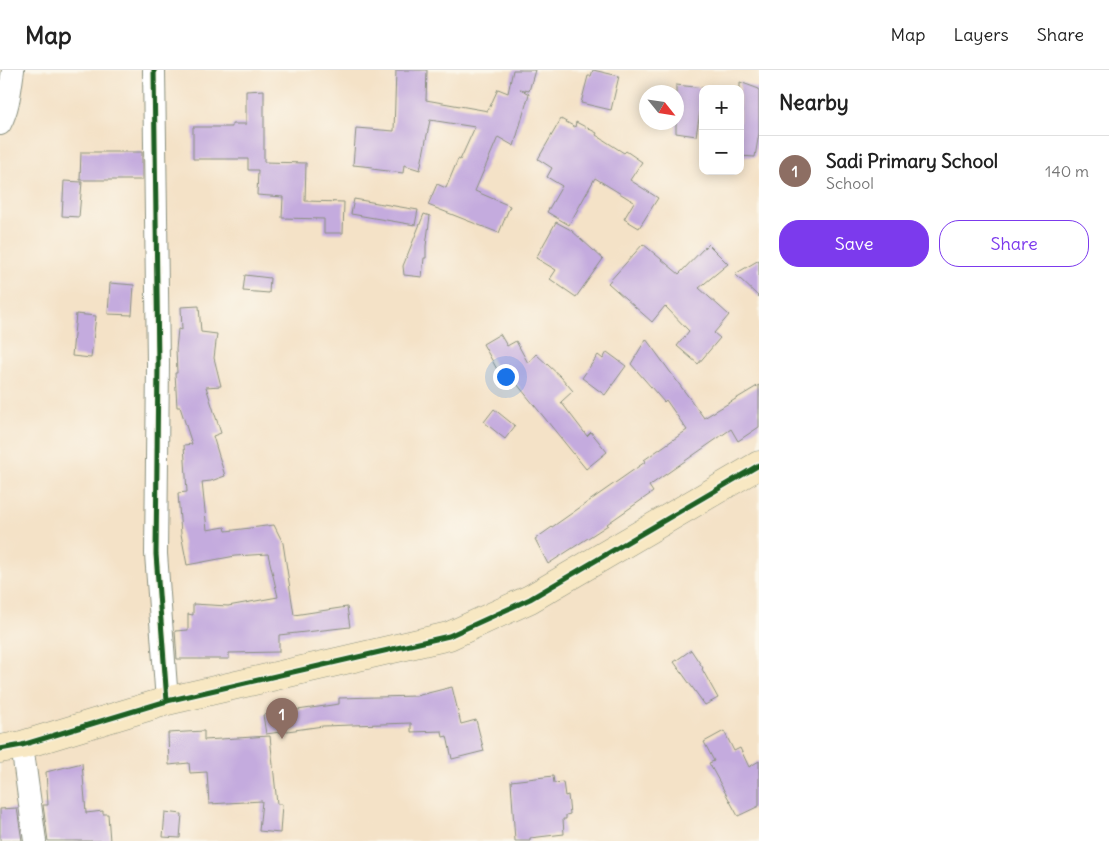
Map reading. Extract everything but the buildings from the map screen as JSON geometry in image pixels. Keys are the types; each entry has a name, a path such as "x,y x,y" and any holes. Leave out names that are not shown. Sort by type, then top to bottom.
{"street":[{"path":"0,124 8,102 13,70"},
{"path":"154,70 158,364 156,554 167,701"},
{"path":"35,841 11,747 167,701 449,636 530,599 759,465"}],"cycle path":[{"path":"154,70 158,364 156,554 167,701"},
{"path":"0,749 22,745 167,701 449,636 530,599 759,465"}],"place":[{"name":"Sadi Primary School","path":"282,739"}]}
